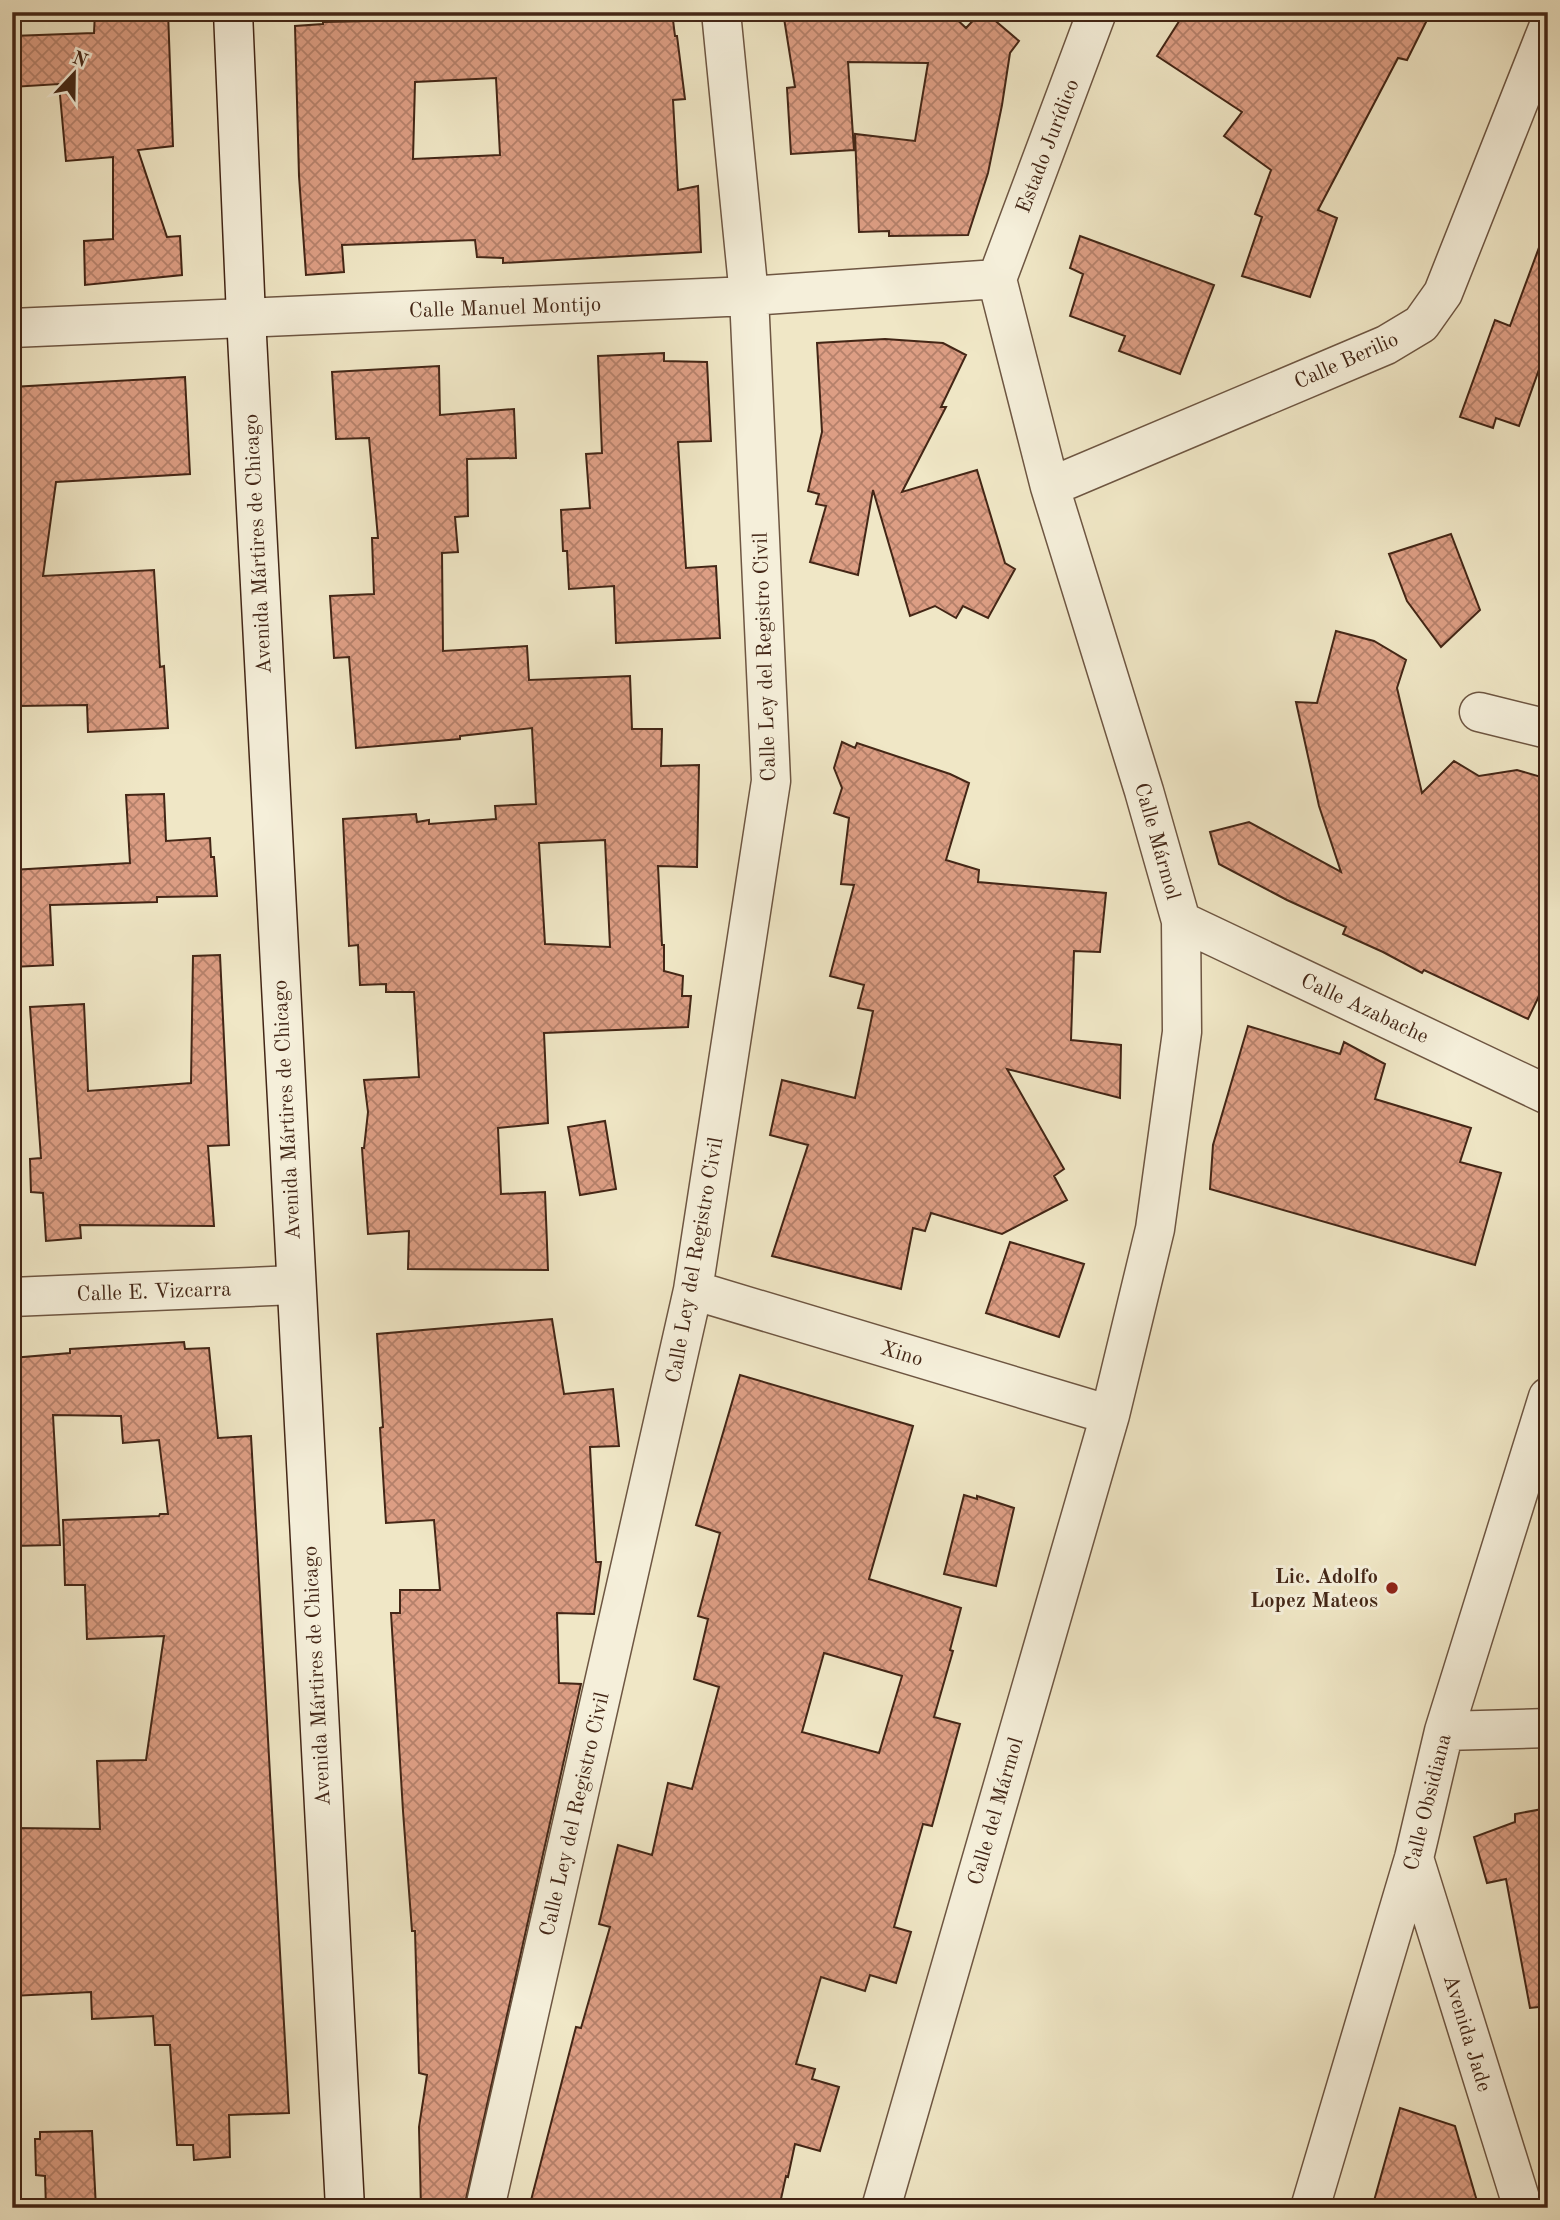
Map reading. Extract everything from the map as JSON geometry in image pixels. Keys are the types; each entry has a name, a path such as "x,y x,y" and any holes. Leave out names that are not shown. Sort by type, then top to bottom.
{"street":[{"name":"Avenida Mártires de Chicago","path":"233,12 295,1285 345,2208"},
{"name":"Calle Ley del Registro Civil","path":"485,2208 693,1290 771,781 749,296 721,12"},
{"name":"Estado Jurídico","path":"997,279 1097,12"},
{"name":"Calle Berilio","path":"1050,487 1386,345 1421,324 1443,293 1548,28"},
{"name":"Calle Manuel Montijo","path":"12,328 749,296 997,279"},
{"name":"Calle Mármol","path":"997,279 1050,487 1181,921 1182,1032 1157,1216 1110,1415"},
{"path":"1479,712 1548,729"},
{"name":"Calle Azabache","path":"1181,921 1548,1095"},
{"name":"Calle E. Vizcarra","path":"12,1297 295,1285"},
{"name":"Xino","path":"693,1290 1110,1415"},
{"name":"Calle Obsidiana","path":"1310,2208 1414,1858 1444,1731 1548,1397"},
{"name":"Calle del Mármol","path":"881,2208 1110,1415"},
{"path":"1444,1731 1548,1728"},
{"name":"Avenida Jade","path":"1414,1858 1523,2208"}],"building":[{"path":"95,12 168,12 173,146 138,150 167,237 180,236 182,275 85,285 84,241 113,239 113,157 66,161 59,84 12,87 12,36 94,33"},
{"path":"368,12 463,12 463,17 541,12 672,12 685,99 673,100 678,190 698,186 701,252 503,263 503,258 477,257 475,240 342,245 344,272 306,275 299,176 295,26 368,21","holes":["496,78 500,155 413,159 415,82"]},
{"path":"783,12 949,12 966,28 981,12 985,12 1019,41 1010,53 988,173 968,235 889,236 889,231 859,232 855,134 915,141 928,63 848,62 854,150 791,154 787,88 795,87"},
{"path":"1185,12 1431,12 1407,60 1398,58 1318,210 1337,218 1310,297 1242,276 1262,217 1255,214 1271,170 1224,136 1242,112 1157,56"},
{"path":"1544,234 1548,235 1548,344 1519,426 1496,418 1493,428 1460,417 1495,320 1510,326"},
{"path":"1080,236 1214,285 1180,374 1119,351 1125,336 1070,316 1083,274 1070,268"},
{"path":"885,339 943,343 966,355 941,407 946,407 902,492 977,470 1005,563 1015,569 988,618 963,606 956,618 935,606 910,616 873,490 858,575 810,562 826,506 816,504 819,494 808,491 822,432 817,343"},
{"path":"664,353 664,361 707,362 711,441 678,442 686,568 716,566 720,638 616,643 614,586 569,589 567,551 563,551 561,510 590,508 586,454 602,453 598,356"},
{"path":"439,366 440,415 514,409 516,458 467,459 468,516 455,517 458,552 442,553 443,651 527,646 529,680 630,676 632,729 662,729 661,766 699,765 697,867 658,866 664,971 683,976 682,996 691,996 688,1027 544,1033 548,1123 498,1128 501,1194 545,1192 548,1270 408,1269 409,1231 368,1234 362,1148 368,1112 364,1080 419,1077 414,992 386,992 386,984 360,985 358,945 349,946 343,819 416,814 417,822 429,820 429,824 496,819 495,806 536,804 532,728 460,736 460,739 356,748 349,657 334,658 330,596 374,594 372,538 378,538 369,438 336,439 332,372","holes":["605,840 610,947 545,944 539,843"]},
{"path":"185,377 190,474 56,482 43,576 154,570 160,667 164,666 168,728 88,732 87,705 18,706 18,675 12,675 12,387"},
{"path":"1451,534 1480,610 1441,647 1407,601 1389,554"},
{"path":"1336,631 1374,641 1406,660 1397,688 1422,793 1454,761 1479,776 1517,770 1548,779 1548,1001 1539,996 1528,1019 1424,970 1422,973 1343,934 1346,927 1219,864 1210,832 1249,822 1341,872 1319,806 1296,702 1317,703"},
{"path":"842,742 855,748 857,743 969,783 946,860 979,870 978,882 1106,893 1100,952 1074,951 1071,1040 1121,1045 1120,1098 1007,1069 1064,1169 1054,1176 1067,1200 1002,1234 931,1213 925,1231 913,1228 901,1289 772,1256 808,1145 770,1135 782,1080 855,1098 873,1011 858,1008 864,985 830,976 854,885 841,884 849,818 834,813 842,788 834,768"},
{"path":"164,794 166,841 210,838 217,896 157,897 157,902 50,905 53,965 12,967 12,870 130,863 126,795"},
{"path":"220,955 229,1145 208,1146 214,1226 80,1225 81,1238 46,1241 43,1193 31,1192 30,1159 41,1158 30,1007 84,1004 88,1091 191,1083 193,956"},
{"path":"1248,1026 1340,1054 1344,1042 1385,1064 1375,1099 1471,1128 1460,1162 1501,1173 1475,1265 1210,1189 1213,1145"},
{"path":"605,1121 616,1189 580,1195 568,1127"},
{"path":"1010,1242 1084,1264 1059,1337 986,1313"},
{"path":"552,1319 564,1394 613,1389 619,1446 590,1447 596,1562 601,1562 594,1614 557,1613 559,1683 581,1684 464,2208 421,2208 419,2127 427,2075 419,2073 415,1931 412,1931 391,1613 400,1613 400,1590 440,1590 434,1520 386,1523 377,1334"},
{"path":"184,1342 185,1349 209,1348 218,1438 251,1436 289,2113 229,2115 230,2157 194,2160 193,2145 177,2145 170,2045 155,2045 153,2016 92,2019 91,1992 12,1996 12,1921 16,1921 15,1828 100,1829 97,1761 146,1760 164,1636 87,1639 85,1585 65,1585 63,1520 168,1514 159,1440 123,1443 121,1416 53,1415 60,1545 12,1546 12,1448 17,1447 12,1358 70,1353 70,1349"},
{"path":"740,1375 913,1426 869,1579 961,1608 950,1650 953,1651 934,1717 960,1724 932,1826 923,1824 894,1927 911,1932 896,1983 870,1975 865,1991 821,1977 796,2064 815,2069 812,2079 839,2087 820,2151 795,2144 779,2208 529,2208 576,2027 581,2028 610,1927 599,1924 618,1845 652,1855 668,1783 692,1789 719,1687 694,1679 708,1619 698,1616 720,1533 696,1525","holes":["824,1653 902,1676 879,1753 802,1732"]},
{"path":"964,1495 977,1499 977,1496 1014,1508 996,1586 944,1574"},
{"path":"1548,1808 1548,2006 1530,2008 1506,1879 1487,1883 1474,1837 1515,1822 1515,1814"},
{"path":"1400,2108 1455,2126 1479,2208 1372,2208"},
{"path":"92,2131 96,2208 46,2208 45,2176 36,2175 35,2139 40,2139 40,2132"}],"place":[{"name":"Lic. Adolfo Lopez Mateos","path":"1392,1588"}]}
